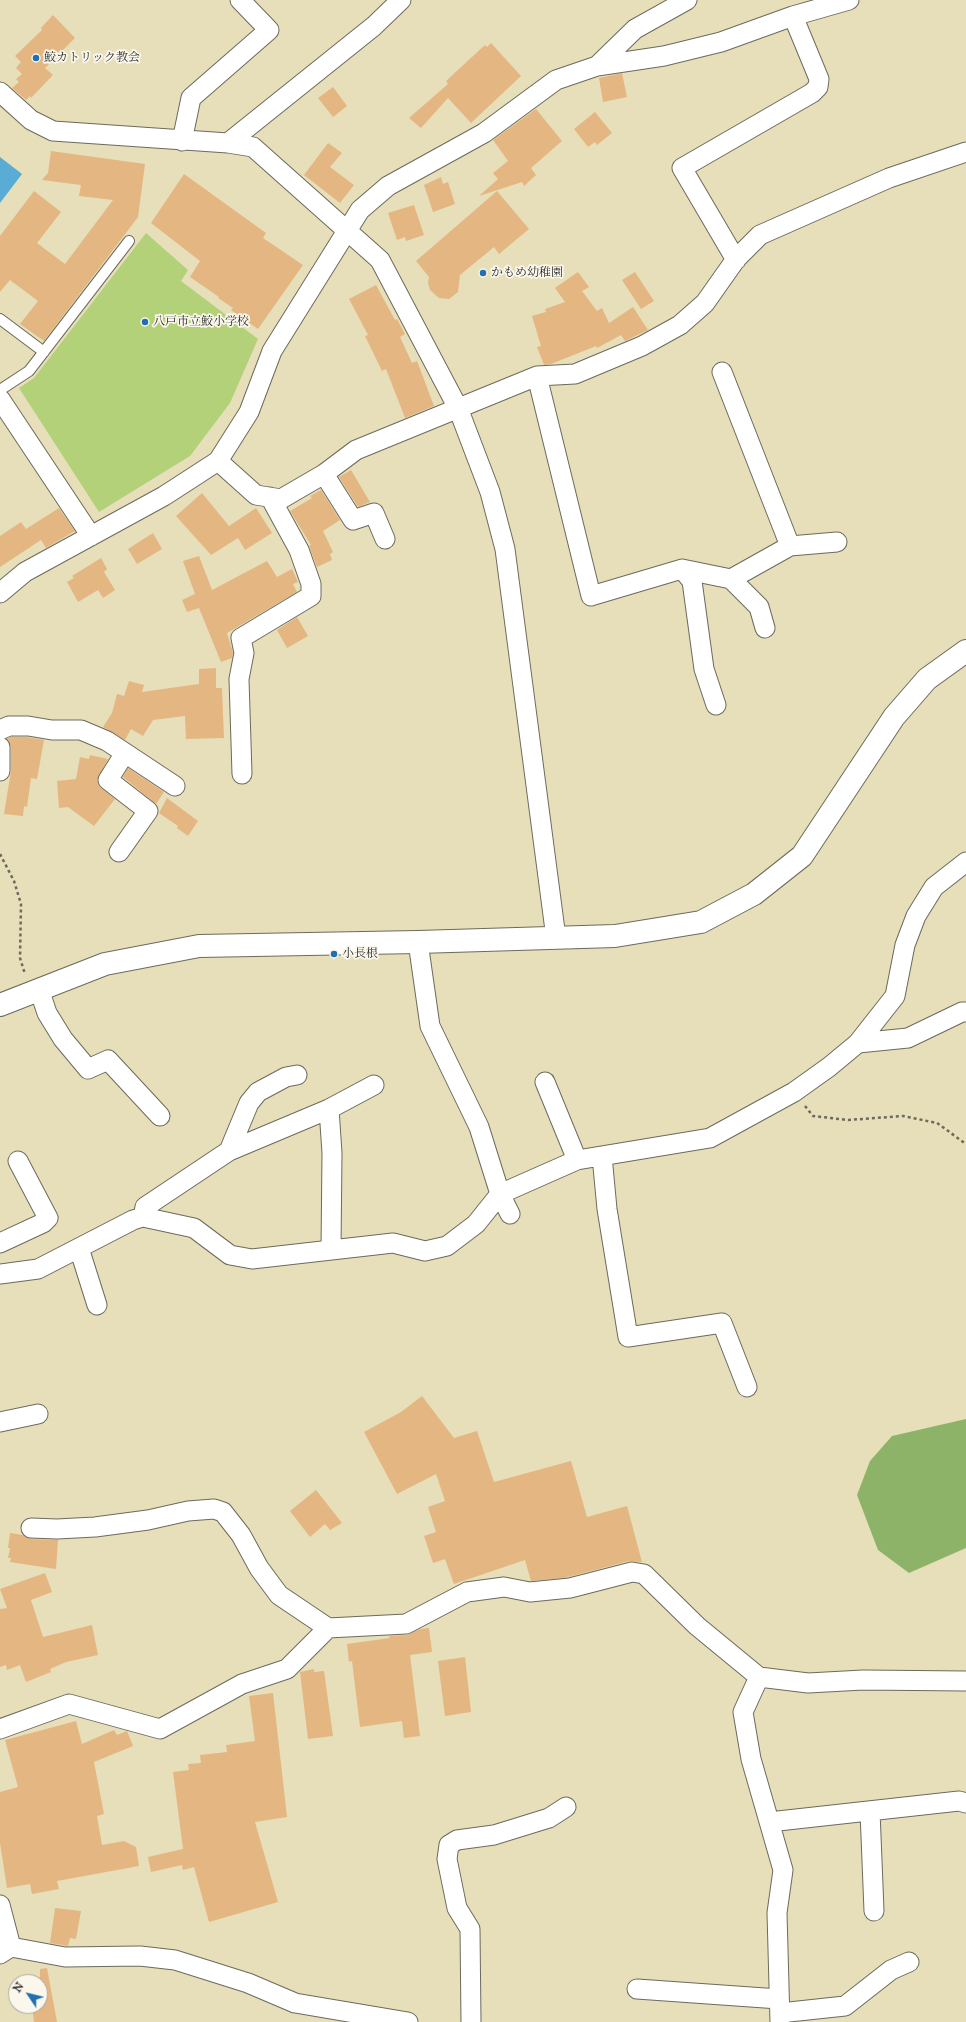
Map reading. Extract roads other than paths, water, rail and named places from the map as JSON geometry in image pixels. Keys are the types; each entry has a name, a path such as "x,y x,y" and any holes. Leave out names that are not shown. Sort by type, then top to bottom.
{"street":[{"path":"182,141 191,98 269,30 240,0"},
{"path":"596,66 635,29 687,0"},
{"path":"0,594 25,572 164,496 218,461 250,412 272,351 360,210 388,186 484,133 556,80 596,66 664,56 721,42 793,16 849,0"},
{"path":"228,143 374,26 392,3"},
{"path":"736,260 682,168 812,93 818,87 819,78 793,16"},
{"path":"0,92 31,120 52,131 228,143 253,147 380,260 458,408 490,492 505,550 556,938"},
{"path":"218,461 256,494 281,499 324,474 356,450 537,376 575,374 642,346 680,324 705,303 736,260 760,235 889,178 966,152"},
{"path":"722,372 790,546"},
{"path":"537,376 591,596 682,569 731,579 759,607 765,628"},
{"path":"0,399 90,536"},
{"path":"324,474 353,520 374,513 385,539"},
{"path":"242,774 239,679 244,653 241,638 311,596 310,584 299,550 270,497"},
{"path":"731,579 790,546 837,542"},
{"path":"682,569 692,581 704,669 716,705"},
{"path":"0,1005 32,982 105,964 199,946 418,942 615,936 701,922 754,894 802,856 894,716 927,679 966,650"},
{"path":"0,730 9,726 28,726 52,730 81,730 107,741 175,786"},
{"path":"0,747 0,771"},
{"path":"119,852 148,811 108,780 125,753"},
{"path":"0,1274 38,1269 132,1220 143,1217 194,1228 230,1255 252,1259 393,1243 425,1251 447,1246 476,1224 500,1194 577,1160 710,1138 794,1092 830,1067 858,1042 895,996 905,945 916,916 934,887 966,862"},
{"path":"418,942 430,1026 479,1127 500,1194 510,1214"},
{"path":"32,982 47,1013 63,1039 88,1069 108,1060 160,1116"},
{"path":"858,1042 908,1038 962,1012 966,1012"},
{"path":"229,1151 249,1103 258,1092 286,1077 297,1075"},
{"path":"545,1082 577,1160"},
{"path":"143,1217 145,1207 229,1151 329,1110 374,1085"},
{"path":"329,1110 332,1153 331,1250"},
{"path":"602,1156 607,1209 628,1336 722,1323 747,1387"},
{"path":"0,1242 43,1223 48,1218 18,1161"},
{"path":"79,1248 97,1305"},
{"path":"0,1422 38,1414"},
{"path":"31,1528 58,1529 95,1527 148,1520 188,1511 214,1509 223,1512 241,1535 259,1568 279,1595 328,1628 406,1624 466,1592 504,1587 530,1592 570,1588 632,1572 644,1574 697,1626 759,1677 808,1683 863,1680 945,1682 966,1680"},
{"path":"0,1730 69,1704 160,1729 242,1684 287,1669 328,1628"},
{"path":"759,1677 743,1712 751,1759 783,1870 777,1913 780,2011"},
{"path":"769,1822 959,1801 966,1803"},
{"path":"471,2022 470,1930 456,1908 447,1859 449,1845 457,1840 494,1835 549,1818 566,1807"},
{"path":"870,1811 874,1911"},
{"path":"0,1905 5,1951 65,1957 140,1956 175,1960 248,1983 295,2003 408,2022"},
{"path":"637,1988 780,2011 845,2006 891,1970 909,1962"}],"lane":[{"path":"0,390 30,372 129,241"},
{"path":"0,319 44,352"}],"water":[{"path":"0,157 22,174 0,203"}],"place":[{"name":"鮫カトリック教会","path":"36,58"},
{"name":"かもめ幼稚園","path":"483,273"},
{"name":"八戸市立鮫小学校","path":"145,322"},
{"name":"小長根","path":"334,954"}]}
